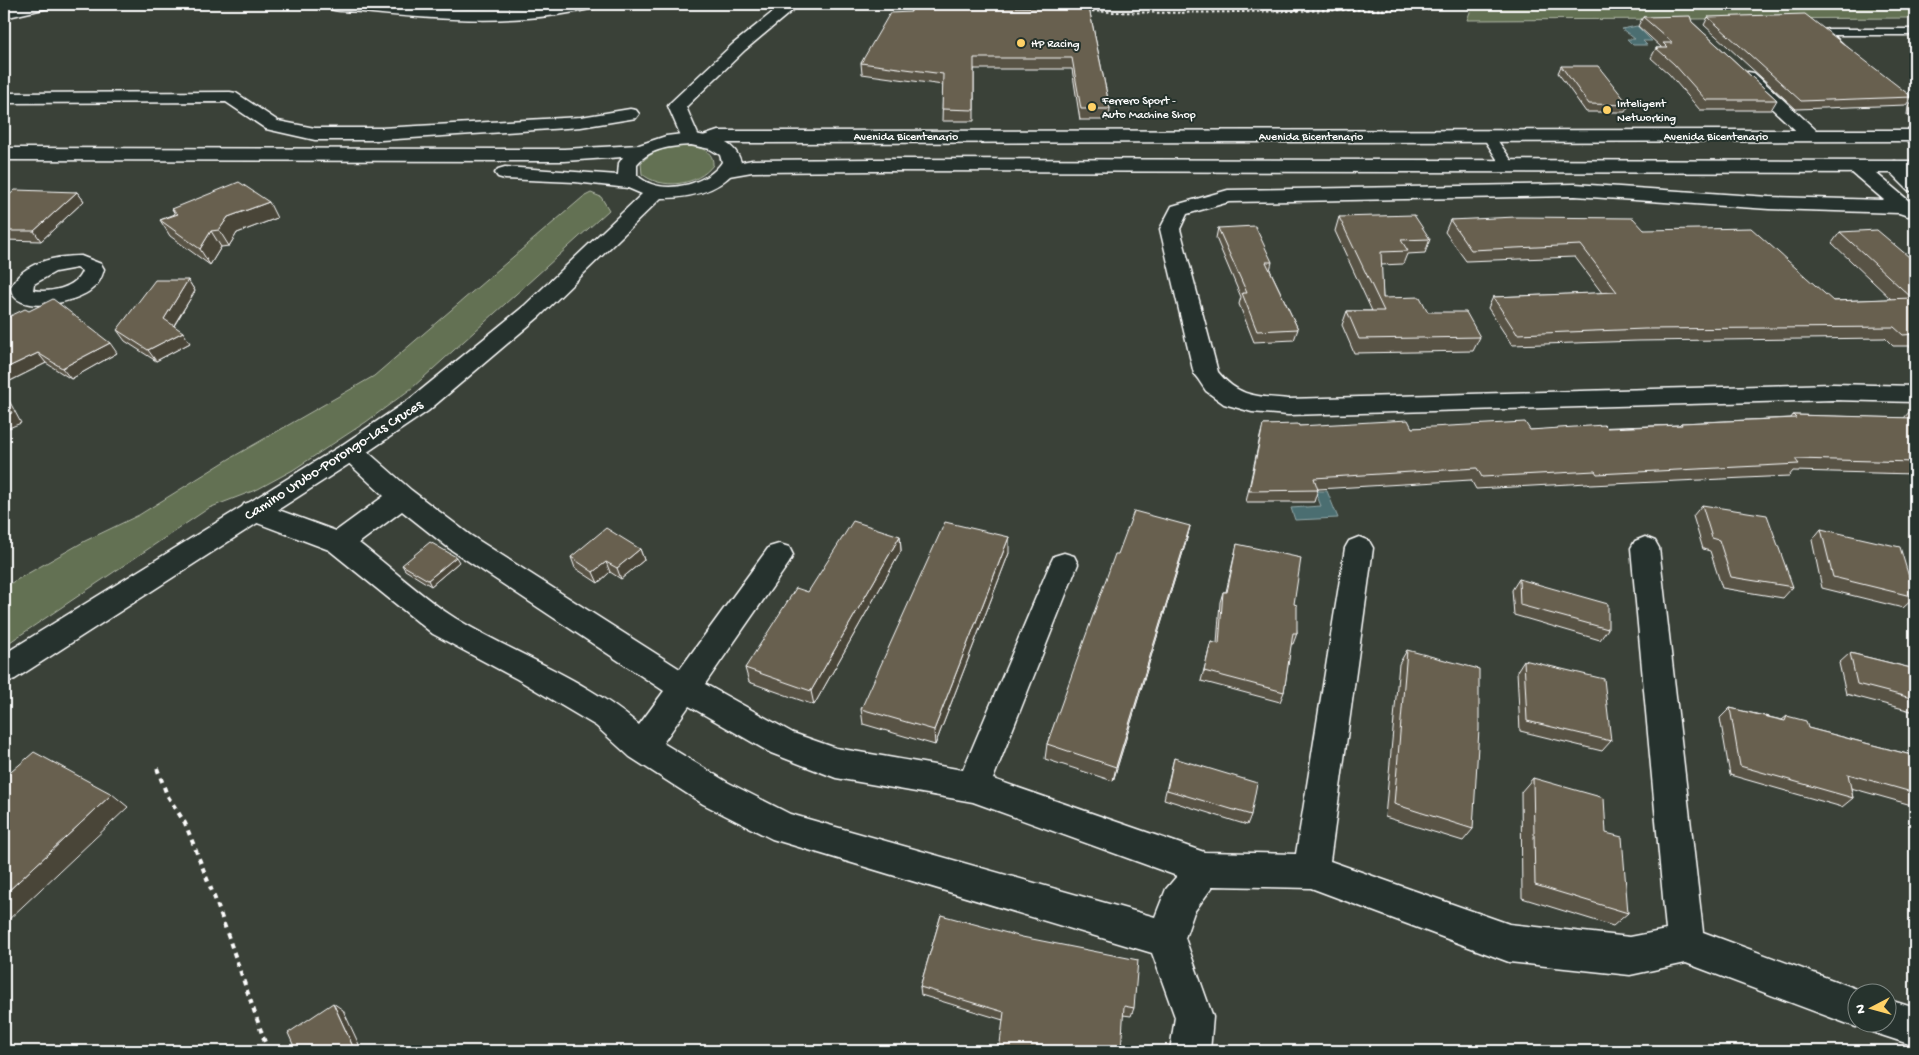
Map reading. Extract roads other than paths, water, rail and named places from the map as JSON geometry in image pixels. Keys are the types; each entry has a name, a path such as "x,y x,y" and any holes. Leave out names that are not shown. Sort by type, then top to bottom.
{"street":[{"path":"4,13 47,4"},
{"path":"330,4 420,14 466,15 540,12 593,4"},
{"path":"4,170 527,174 575,176 631,182 656,192 692,191 708,186 721,178 729,170 731,161 728,152 720,146 699,140 677,106 739,47 792,4"},
{"path":"1737,67 1811,136"},
{"path":"4,98 230,97 272,125 315,134 381,134 581,122 630,114"},
{"path":"875,136 882,146 880,158 875,165"},
{"path":"1084,136 1087,164"},
{"name":"Avenida Bicentenario","path":"4,154 564,155 643,150 657,144 718,137 1915,136"},
{"path":"631,182 626,174 627,166 632,157 643,150"},
{"name":"Avenida Bicentenario","path":"729,170 752,166 1087,164 1915,167"},
{"path":"1857,167 1912,210"},
{"path":"1896,167 1915,186"},
{"path":"1912,210 1768,203 1575,190 1228,196 1179,210 1170,229 1206,374 1217,389 1235,401 1288,407 1833,392 1915,394"},
{"name":"Camino Urubo-Porongo-Las Cruces","path":"4,670 254,511 351,452 419,405 532,311 656,192"},
{"path":"4,278 18,292"},
{"path":"351,452 402,497 460,542 684,688 782,743 836,763 973,787 1204,868 1311,871 1509,943 1630,956 1686,944 1846,1005"},
{"path":"339,543 402,497"},
{"path":"254,511 339,543 444,626 528,670 607,716 642,747 715,794 784,828 1166,938"},
{"path":"1311,871 1359,548"},
{"path":"1645,548 1686,944"},
{"path":"642,747 779,555"},
{"path":"973,787 1064,564"},
{"path":"1190,1051 1194,1017 1166,938 1178,902 1204,868"},
{"path":"1896,1021 1915,1027"}],"lane":[{"path":"1849,54 1827,36 1828,32 1915,32"},
{"path":"1489,137 1509,167"}],"water":[{"path":"1637,26 1652,41 1643,41 1647,45 1633,45 1627,39 1635,39 1622,29"},
{"path":"1315,491 1327,491 1338,518 1295,520 1291,508 1321,506"}],"place":[{"name":"HP Racing","path":"1021,43"},
{"name":"Ferrero Sport - Auto Machine Shop","path":"1092,107"},
{"name":"Inteligent Networking","path":"1607,110"}]}
